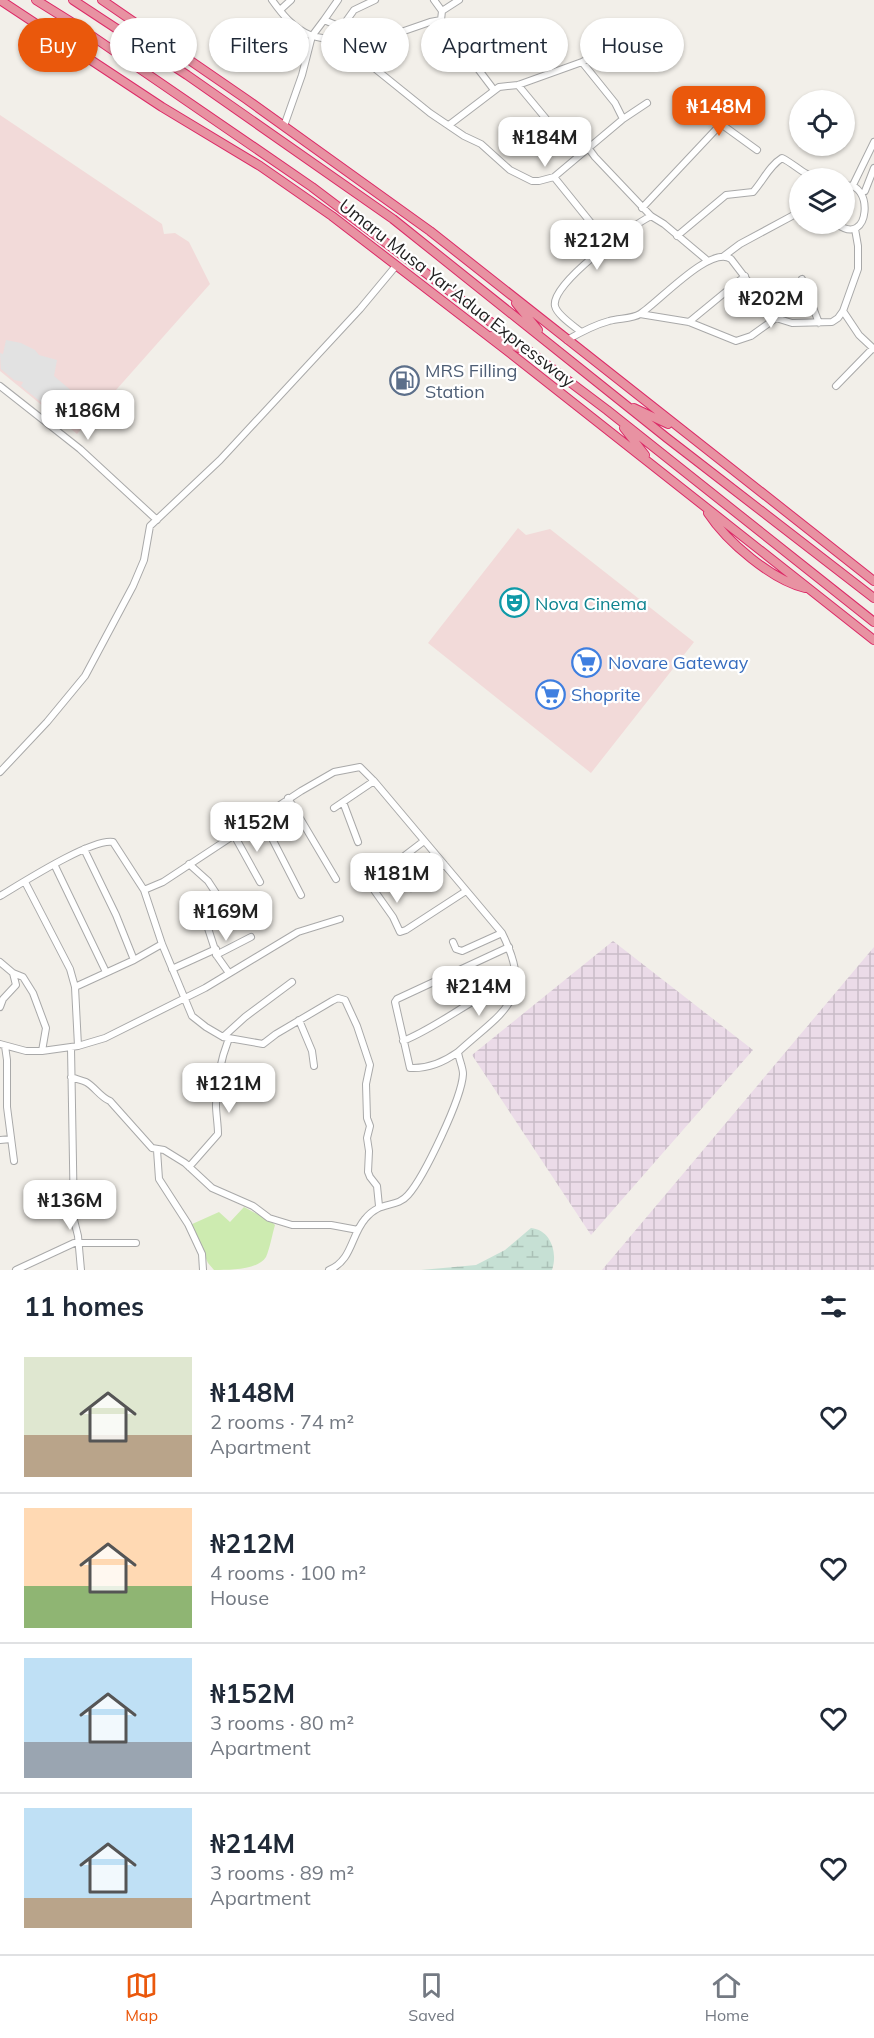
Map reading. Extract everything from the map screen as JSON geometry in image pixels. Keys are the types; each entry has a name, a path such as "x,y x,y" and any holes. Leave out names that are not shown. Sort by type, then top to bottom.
{"highway":[{"name":"Umaru Musa Yar'Adua Expressway","path":"0,0 162,107 260,166 332,216 874,640"},
{"name":"Umaru Musa Yar'Adua Expressway","path":"36,0 105,44 312,187 614,416 874,622"},
{"name":"Umaru Musa Yar'Adua Expressway","path":"73,0 187,75 393,219 622,402 874,598"},
{"name":"Umaru Musa Yar'Adua Expressway","path":"102,0 430,231 874,581"},
{"path":"504,290 552,346"},
{"path":"476,329 534,355"},
{"path":"622,402 682,430"},
{"path":"614,416 654,467"}],"street":[{"path":"272,0 299,29 312,36 332,38 342,42 430,112 464,136 481,144 510,170 522,177 539,182 554,177 622,119 647,103"},
{"path":"280,10 291,0"},
{"path":"326,18 339,0"},
{"path":"348,18 354,10 375,0"},
{"path":"434,0 442,11 441,18"},
{"path":"442,11 459,0"},
{"path":"284,126 302,75 312,36 321,24"},
{"path":"449,125 494,90 503,86 518,85 580,63"},
{"path":"480,72 494,90"},
{"path":"590,72 615,103 622,119"},
{"path":"518,85 552,126 575,130 595,157 642,208 708,261"},
{"path":"698,103 758,150"},
{"path":"642,208 721,123"},
{"path":"855,181 874,142"},
{"path":"677,236 726,195 753,192 763,176 782,158 798,168"},
{"path":"865,191 874,168"},
{"path":"554,177 608,244"},
{"path":"724,256 731,259 776,318 792,323 832,322 843,311 858,269 855,229 867,222 872,206 865,191 855,186"},
{"path":"581,332 556,310 555,298 558,291 608,244 651,216"},
{"path":"640,314 708,261 724,256 740,244 789,218"},
{"path":"0,772 47,722 85,676 133,586 144,560 150,526 184,496 252,426 360,309 395,267"},
{"path":"688,322 745,276"},
{"path":"802,279 819,323"},
{"path":"836,386 873,349 859,335 843,311"},
{"path":"567,340 592,326 640,314 688,322 736,341 751,336 776,318"},
{"path":"0,386 80,449 157,520"},
{"path":"144,890 163,882 288,798 334,772 360,766 502,933 509,947 517,971 518,981 507,1007 458,1052 446,1060 429,1066 419,1069 411,1068 403,1041 396,1006 397,999 509,947"},
{"path":"334,808 374,781"},
{"path":"288,798 336,879"},
{"path":"343,802 358,842"},
{"path":"261,817 301,895"},
{"path":"234,835 260,882"},
{"path":"0,896 84,849 106,841 113,842 144,890 162,945 192,1016 206,1028 226,1038 262,1044 299,1020 338,998 343,998 348,1004 370,1065 366,1084 367,1118 370,1126 367,1138 369,1172 377,1186 379,1206"},
{"path":"424,841 369,883 393,917 400,932 466,891"},
{"path":"84,849 116,915 134,960"},
{"path":"189,864 208,881 228,913"},
{"path":"411,888 444,864"},
{"path":"55,866 106,972"},
{"path":"25,882 60,947 75,987 75,1047 71,1077 74,1220 81,1270"},
{"path":"205,919 216,952 229,973"},
{"path":"3,1045 26,1051 42,1052 75,1047 120,1032 229,973 298,932 340,919"},
{"path":"453,942 456,949 462,951 502,933"},
{"path":"172,969 251,936"},
{"path":"75,987 162,945"},
{"path":"0,962 13,973 23,976 33,993 46,1028 42,1052"},
{"path":"0,974 7,968"},
{"path":"0,1007 3,999 15,985 13,973"},
{"path":"403,1041 426,1031 498,987 518,981"},
{"path":"189,1167 218,1134 216,1106 219,1072 226,1038 245,1017 292,982"},
{"path":"299,1020 312,1051 314,1066"},
{"path":"3,1045 8,1060 4,1087 14,1161"},
{"path":"329,1270 340,1264 352,1247 358,1230 369,1214 379,1206 396,1202 407,1196 429,1160 457,1100 463,1075 458,1052"},
{"path":"71,1077 99,1092 103,1098 110,1101 148,1144 156,1150 164,1150 189,1167 212,1188 253,1206 269,1218 292,1224 331,1225 358,1230"},
{"path":"0,1140 11,1139"},
{"path":"156,1150 159,1179 195,1238 202,1254 203,1270"},
{"path":"16,1270 78,1242 136,1243"}],"shaded area":[{"path":"0,115 162,224 164,234 175,233 189,242 210,284 77,434 0,371"},
{"path":"6,340 21,343 35,350 39,355 57,360 54,376 85,405 68,424 21,386 23,382 14,380 1,369 0,353 3,354"},
{"path":"518,528 526,535 550,529 694,642 591,773 428,643"},
{"path":"613,941 753,1050 591,1235 472,1055"},
{"path":"874,947 874,1270 602,1270"}],"green space":[{"path":"244,1207 275,1225 266,1257 257,1265 250,1267 214,1270 208,1263 190,1225 219,1212 230,1222"},
{"path":"531,1228 544,1233 551,1243 554,1257 552,1270 421,1270 476,1265 505,1250"}],"place":[{"name":"MRS Filling Station","path":"404,380"},
{"name":"Nova Cinema","path":"514,603"},
{"name":"Novare Gateway","path":"587,662"},
{"name":"Shoprite","path":"550,694"}]}
